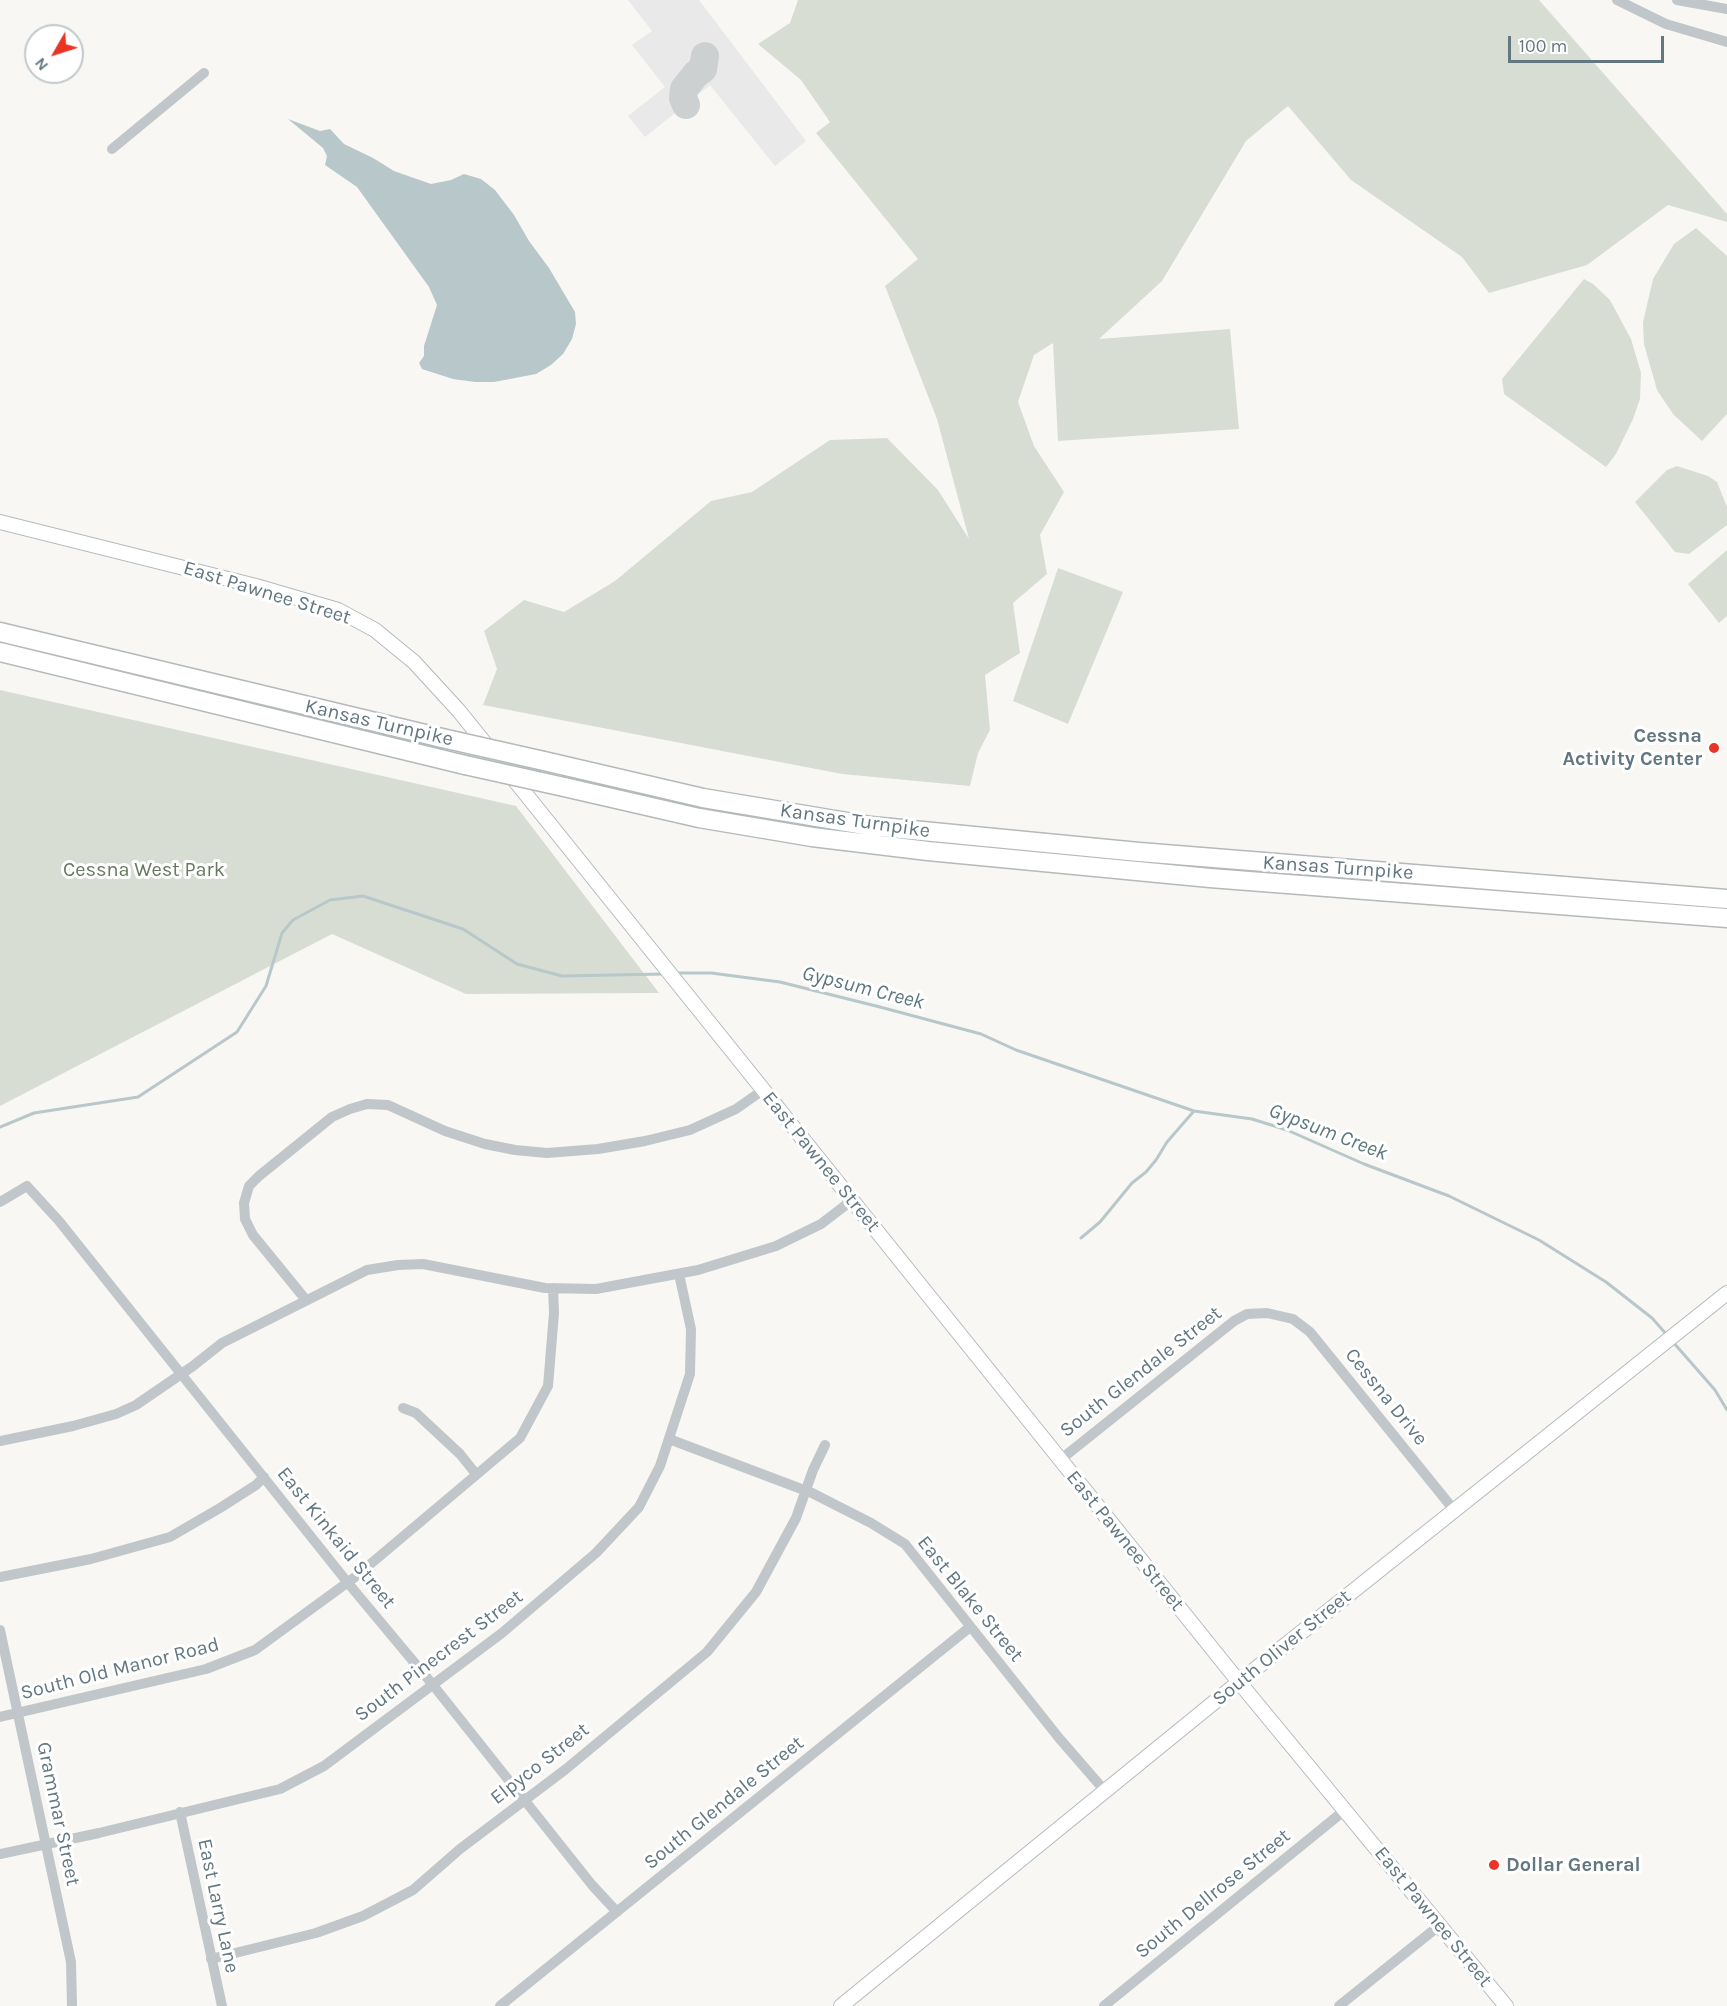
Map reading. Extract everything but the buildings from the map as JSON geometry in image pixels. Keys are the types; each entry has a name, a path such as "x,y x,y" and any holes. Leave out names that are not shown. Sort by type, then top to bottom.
{"highway":[{"name":"Kansas Turnpike","path":"0,632 703,798 871,826 1139,852 1727,898"},
{"name":"Kansas Turnpike","path":"0,652 465,765 699,818 812,837 928,851 1210,878 1727,918"}],"main road":[{"name":"East Pawnee Street","path":"0,522 256,586 338,610 391,641 431,679 1239,1682 1506,2006"},
{"name":"South Oliver Street","path":"841,2006 1239,1682 1727,1293"}],"street":[{"path":"1617,0 1666,24 1727,42"},
{"path":"1677,0 1727,9"},
{"path":"112,149 204,73"},
{"path":"306,1300 254,1235 245,1219 244,1203 249,1186 260,1176 332,1117 350,1108 367,1104 388,1105 445,1131 485,1144 547,1153 598,1149 690,1130 736,1109 763,1090"},
{"name":"East Kinkaid Street","path":"0,1202 27,1186 59,1221 592,1885 618,1912"},
{"path":"0,1441 117,1414 136,1405 222,1344 367,1270 423,1264 554,1288 596,1288 679,1274 776,1246 821,1224 851,1201"},
{"name":"South Pinecrest Street","path":"0,1854 280,1789 324,1766 433,1685 502,1633 596,1553 639,1506 660,1466 690,1374 691,1329 679,1274"},
{"name":"South Old Manor Road","path":"0,1717 206,1670 255,1650 348,1583 520,1438 548,1386 554,1288"},
{"name":"South Glendale Street","path":"1060,1460 1234,1321 1247,1314 1267,1313 1282,1316"},
{"name":"Cessna Drive","path":"1282,1316 1293,1319 1310,1332 1454,1510"},
{"path":"403,1408 416,1413 460,1454 476,1473"},
{"name":"East Blake Street","path":"669,1439 806,1491 871,1523 905,1544 1105,1791"},
{"name":"Elpyco Street","path":"211,1959 316,1933 363,1916 412,1890 707,1652 756,1592 796,1518 825,1445"},
{"path":"0,1577 91,1559 170,1537 220,1508 256,1485 264,1477"},
{"name":"South Glendale Street","path":"500,2006 970,1627"},
{"name":"Grammar Street","path":"0,1630 71,1962 72,2006"},
{"name":"South Dellrose Street","path":"1104,2006 1345,1810"},
{"name":"East Larry Lane","path":"180,1812 222,2006"},
{"path":"1339,2006 1440,1925"}],"shaded area":[{"path":"628,0 699,0 806,141 775,166 710,85 645,137 628,116 665,87 632,45 652,31"},
{"path":"288,119 320,131 330,129 344,144 394,171 431,184 451,180 464,174 481,179 495,190 549,268 575,312 576,324 572,339 563,354 536,374 494,382 453,379 422,369 419,363 424,356 424,346 437,305 429,287 357,187 325,165 327,156 323,148"}],"green space":[{"path":"798,0 1539,0 1727,214 1727,222 1668,205 1587,265 1489,293 1462,257 1351,180 1288,106 1246,141 1162,281 1099,339 1230,329 1239,429 1058,441 1053,343 1034,355 1018,402 1034,446 1064,492 1040,535 1047,574 1013,603 1020,653 985,675 990,730 978,753 970,786 842,774 483,705 497,669 484,631 524,600 564,612 615,581 711,501 752,492 830,440 887,438 938,490 969,539 937,419 885,286 918,259 816,133 830,122 801,80 758,44 790,23"},
{"path":"1696,228 1727,256 1727,414 1702,441 1673,414 1657,390 1644,344 1643,322 1653,279 1674,244"},
{"path":"1584,279 1610,300 1631,339 1641,373 1640,399 1633,419 1616,454 1606,467 1504,394 1502,379"},
{"path":"1677,466 1708,476 1717,482 1727,507 1727,525 1689,554 1675,552 1635,502 1667,470"},
{"path":"1727,550 1727,616 1719,623 1688,584"},
{"path":"1058,568 1123,592 1068,724 1013,701"},
{"name":"Cessna West Park","path":"0,690 516,806 659,993 466,994 332,934 0,1106"}],"waterway":[{"name":"Gypsum Creek","path":"0,1127 34,1113 138,1097 237,1032 266,986 282,933 293,920 330,900 363,896 463,929 517,964 562,976 665,974"},
{"name":"Gypsum Creek","path":"677,973 711,973 780,982 880,1007 981,1034 1016,1050 1194,1111 1252,1119 1287,1130 1364,1164 1449,1196 1539,1240 1606,1282 1652,1318 1667,1335"},
{"path":"1081,1238 1100,1222 1132,1183 1146,1172 1167,1142 1194,1111"},
{"name":"Gypsum Creek","path":"1673,1342 1715,1390 1727,1410"}],"taxiway":[{"path":"686,105 683,98 684,89 703,69 705,56"}],"place":[{"name":"Cessna Activity Center","path":"1714,748"},
{"name":"Dollar General","path":"1494,1865"}]}
